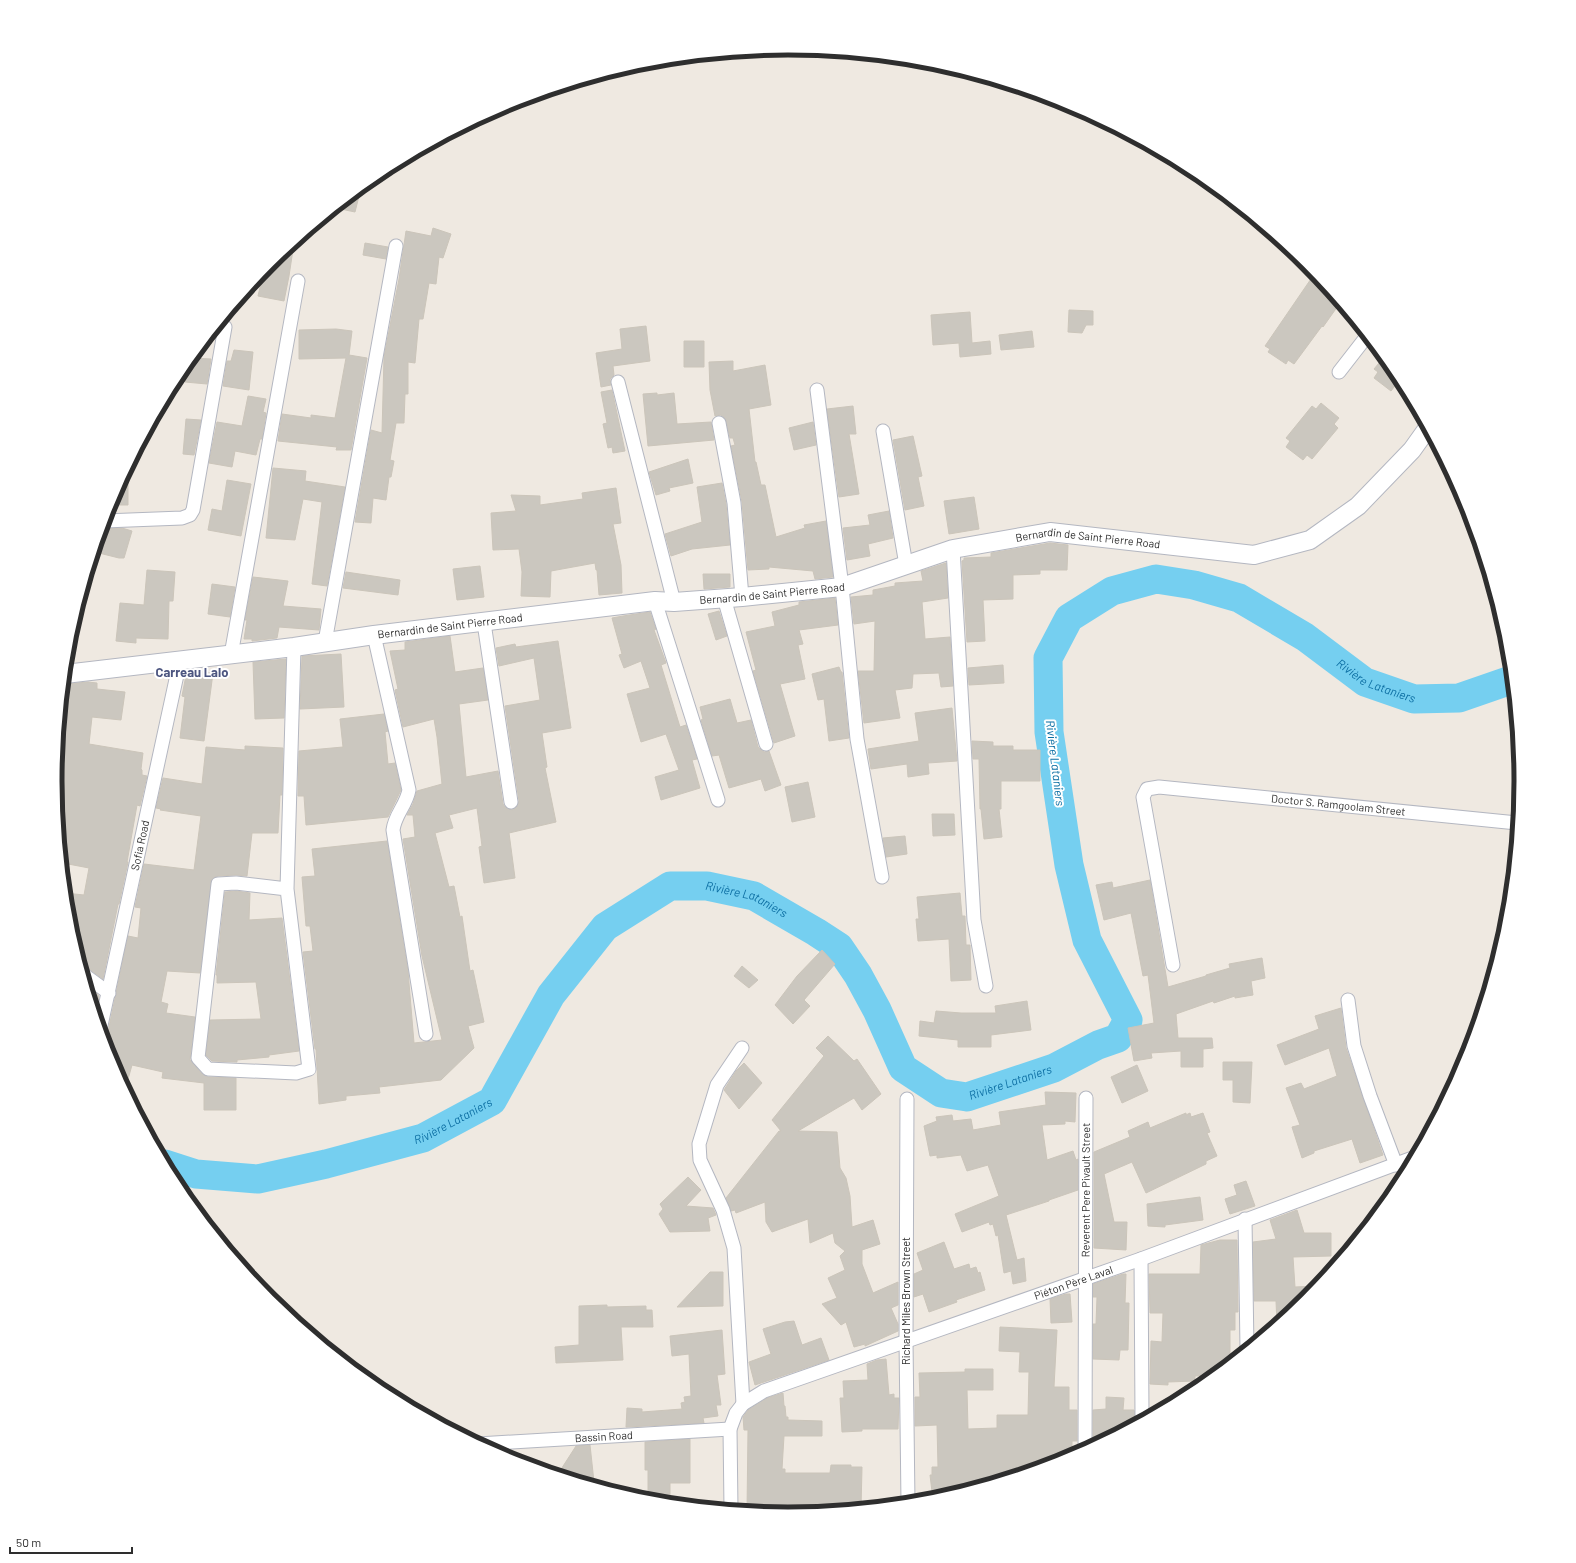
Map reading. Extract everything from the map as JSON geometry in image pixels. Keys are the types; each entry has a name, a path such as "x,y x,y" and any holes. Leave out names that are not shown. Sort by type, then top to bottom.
{"main road":[{"name":"Bernardin de Saint Pierre Road","path":"70,673 294,647 374,635 655,601 674,602 742,597 842,587 953,549 1050,532 1254,555 1310,540 1358,506 1412,450 1425,432"}],"street":[{"path":"325,642 396,246"},
{"path":"231,654 298,281"},
{"path":"110,521 182,518 190,515 193,510 225,327"},
{"path":"1339,372 1364,339"},
{"path":"618,382 674,602"},
{"path":"817,390 842,587 856,739 882,877"},
{"path":"719,423 734,503 742,597"},
{"path":"883,431 906,565"},
{"path":"953,549 974,920 986,986"},
{"path":"724,598 766,744"},
{"path":"655,601 718,800"},
{"path":"484,622 511,802"},
{"path":"374,635 409,790 406,800 397,815 393,830 426,1034"},
{"path":"287,889 236,884 218,884 198,1058 208,1068 296,1073 309,1069 287,889 294,647"},
{"name":"Sofia Road","path":"102,1021 180,661"},
{"name":"Doctor S. Ramgoolam Street","path":"1173,965 1144,797 1147,789 1159,787 1513,823"},
{"path":"88,977 109,993"},
{"path":"1348,1000 1354,1046 1370,1096 1396,1165"},
{"path":"731,1505 730,1429 739,1408 734,1248 723,1210 700,1160 699,1144 717,1085 742,1048"},
{"name":"Reverent Pere Pivault Street","path":"1085,1444 1086,1098"},
{"name":"Richard Miles Brown Street","path":"907,1099 906,1341 908,1498"},
{"name":"Piéton Père Laval","path":"739,1408 764,1391 1086,1279 1408,1160"},
{"path":"1245,1220 1247,1344"},
{"path":"1141,1259 1142,1415"},
{"name":"Bassin Road","path":"489,1443 730,1429"}],"building":[{"path":"359,195 355,212 341,209"},
{"path":"433,228 451,234 443,258 439,257 436,284 429,283 423,319 419,319 415,363 408,362 408,394 405,394 404,423 396,423 390,460 394,461 391,477 389,477 386,500 373,498 371,523 355,522 371,430 382,433 384,357 399,279 406,231 431,236"},
{"path":"365,243 388,247 386,259 363,255"},
{"path":"293,250 284,301 258,296 261,281"},
{"path":"1312,278 1338,306 1294,364 1288,360 1286,364 1268,352 1270,349 1265,346"},
{"path":"1069,310 1093,311 1093,325 1086,325 1082,333 1068,332"},
{"path":"970,312 972,343 990,341 991,354 960,357 959,343 933,345 931,315"},
{"path":"646,326 650,361 613,366 614,375 610,379 611,385 601,387 596,353 622,349 620,329"},
{"path":"336,329 352,331 349,355 367,358 351,450 336,450 337,447 278,441 282,414 311,418 311,415 335,418 346,358 299,359 299,330"},
{"path":"1032,331 1034,347 1001,350 999,335"},
{"path":"684,341 704,341 704,367 684,367"},
{"path":"234,350 253,352 249,390 223,386 227,361 231,361"},
{"path":"198,358 211,359 207,384 185,382 185,376"},
{"path":"733,361 733,371 765,365 771,405 749,409 755,462 761,485 765,485 776,537 805,528 804,525 826,521 833,577 815,579 813,571 769,567 769,569 748,570 742,502 731,446 735,445 733,438 730,438 725,418 721,415 715,416 710,390 709,362"},
{"path":"1380,362 1396,384 1391,391 1374,378 1378,372 1374,369"},
{"path":"612,390 625,451 613,453 612,447 608,448 603,424 607,423 601,392"},
{"path":"657,393 657,395 674,393 677,424 711,422 714,440 648,446 643,394"},
{"path":"248,396 266,399 263,412 266,413 262,439 260,439 256,455 235,451 232,467 209,463 217,422 242,426"},
{"path":"1321,403 1339,418 1334,424 1338,428 1312,459 1307,455 1303,460 1286,447 1290,441 1286,438 1312,406 1316,409"},
{"path":"853,406 856,434 849,434 859,494 839,497 827,409"},
{"path":"186,419 201,420 194,455 183,454"},
{"path":"813,422 816,445 794,450 789,428"},
{"path":"913,436 922,476 918,477 924,506 905,510 893,440"},
{"path":"688,459 693,483 669,488 670,491 656,495 649,472"},
{"path":"273,468 306,471 305,481 345,487 327,586 312,584 322,502 303,499 295,540 266,538"},
{"path":"128,478 128,505 116,505"},
{"path":"227,480 251,484 241,536 208,530 212,509 222,511"},
{"path":"722,483 726,504 730,545 692,549 671,556 665,534 702,522 697,487"},
{"path":"616,488 621,523 613,524 621,565 622,593 599,595 595,563 551,571 550,597 521,596 522,572 519,549 493,550 491,513 516,511 511,495 540,496 540,505 583,499 582,493"},
{"path":"974,497 979,529 949,534 944,501"},
{"path":"889,511 893,538 868,544 870,556 847,560 843,528 870,525 868,515"},
{"path":"122,528 132,531 124,558 98,553 107,529"},
{"path":"1050,543 1068,545 1067,570 1040,570 1040,574 1013,575 1013,599 983,600 985,641 967,642 962,561 964,558 991,557 991,553"},
{"path":"946,563 948,598 922,602 925,639 950,637 953,686 941,687 939,673 913,674 912,688 895,690 900,718 864,723 858,671 874,671 875,621 854,624 851,597 873,595 873,590 895,586 895,583 923,581 921,571"},
{"path":"480,566 484,597 457,600 453,569"},
{"path":"147,570 175,572 173,601 169,601 168,639 136,638 136,643 116,641 120,603 144,605"},
{"path":"346,572 400,580 398,595 343,588"},
{"path":"703,574 730,574 730,587 704,589"},
{"path":"253,577 288,581 283,606 321,609 319,630 279,627 277,638 252,641 252,639 244,639 247,620 245,620"},
{"path":"212,584 235,587 230,617 208,614"},
{"path":"835,598 838,625 799,630 803,644 798,645 805,679 780,684 795,736 774,743 753,671 756,670 746,632 775,626 772,612 799,605 799,602"},
{"path":"719,611 727,636 716,640 708,614"},
{"path":"650,612 656,629 654,630 666,663 661,665 680,727 686,725 697,759 692,760 700,788 661,800 655,777 679,770 666,734 641,742 627,694 650,688 641,661 624,668 619,655 622,654 612,618"},
{"path":"450,636 455,672 483,668 488,700 459,704 466,777 498,771 503,804 505,807 512,810 516,808 519,801 505,706 540,700 534,658 499,666 496,648 515,644 516,647 558,641 571,728 542,733 547,767 545,768 556,822 509,833 515,878 484,883 479,847 482,846 477,808 449,815 453,828 435,833 449,887 454,886 460,917 462,916 470,971 473,970 484,1022 468,1026 474,1048 441,1080 379,1087 380,1093 346,1096 346,1100 319,1104 316,1049 303,952 313,951 310,926 306,926 302,877 315,876 312,849 387,841 408,971 414,1043 442,1040 422,956 403,839 415,837 413,815 407,815 413,804 417,791 442,784 437,737 434,719 403,727 395,690 398,689 390,651 405,650 405,642"},
{"path":"341,654 344,707 300,709 302,656"},
{"path":"286,659 284,718 255,719 253,662"},
{"path":"1003,665 1004,683 969,685 968,668"},
{"path":"839,667 842,672 849,738 829,741 824,699 818,700 812,674"},
{"path":"187,670 213,673 204,741 180,738 185,697 182,696"},
{"path":"88,682 97,683 97,689 125,692 121,720 92,717 89,744 143,753 141,769 142,775 147,776 140,806 137,805 128,862 103,979 85,967 78,938 80,934 77,933 75,923 71,894 84,895 89,868 67,864 63,829 62,782 63,734 68,684"},
{"path":"730,699 737,723 751,720 758,747 764,752 769,751 781,785 765,791 761,779 729,788 719,755 712,756 701,720 703,719 700,707"},
{"path":"952,708 957,761 928,763 929,774 908,777 907,764 871,769 868,749 919,741 915,713"},
{"path":"384,714 388,731 385,732 388,764 395,763 401,790 388,817 306,825 304,796 298,796 299,751 343,747 340,719"},
{"path":"972,741 993,742 993,746 1013,746 1013,750 1040,750 1040,781 1001,781 1001,809 999,809 1002,837 984,839 980,809 979,759 973,759"},
{"path":"245,746 283,748 282,795 280,795 278,833 252,833 247,876 218,876 212,879 200,973 167,971 161,1002 168,1004 166,1013 195,1017 190,1060 202,1074 208,1077 236,1078 236,1110 204,1110 204,1083 162,1078 163,1072 132,1065 127,1083 107,1033 128,936 138,938 141,908 135,907 144,864 194,870 201,816 160,810 161,809 156,808 163,778 202,784 206,747 245,750"},
{"path":"808,782 815,817 792,822 785,787"},
{"path":"932,814 954,814 955,835 933,836"},
{"path":"905,836 907,854 886,857 883,838"},
{"path":"1150,880 1168,987 1230,968 1229,964 1262,958 1265,978 1251,981 1253,995 1235,998 1235,996 1214,1003 1213,1001 1176,1014 1178,1038 1212,1038 1213,1048 1203,1049 1203,1067 1181,1067 1181,1051 1151,1053 1152,1058 1134,1061 1128,1028 1154,1023 1148,975 1143,976 1131,913 1104,920 1096,885 1112,882 1113,888"},
{"path":"236,891 250,893 249,920 282,918 299,1051 269,1055 269,1057 237,1060 237,1062 212,1061 206,1055 210,1020 261,1019 256,982 217,983 216,975 225,892"},
{"path":"960,893 962,916 965,916 966,945 970,945 971,980 951,981 949,939 918,941 916,919 919,919 917,897"},
{"path":"822,950 835,964 804,1000 810,1006 793,1024 775,1005 797,976"},
{"path":"742,966 758,980 749,988 734,976"},
{"path":"92,991 99,996 97,1005"},
{"path":"1027,1001 1031,1030 991,1035 991,1047 958,1047 958,1040 919,1036 920,1021 934,1023 936,1011 996,1013 995,1006"},
{"path":"1341,1008 1346,1048 1383,1155 1360,1163 1352,1139 1314,1151 1314,1153 1302,1158 1292,1127 1300,1125 1286,1088 1301,1083 1304,1089 1337,1076 1329,1048 1285,1065 1277,1045 1319,1029 1315,1016"},
{"path":"828,1036 854,1061 857,1059 881,1094 862,1110 854,1098 798,1131 837,1132 840,1168 846,1178 850,1196 852,1227 873,1220 880,1244 862,1250 862,1264 873,1293 898,1282 898,1305 891,1308 898,1324 898,1331 865,1346 865,1344 854,1347 846,1322 841,1325 822,1304 837,1298 828,1278 845,1270 840,1256 845,1251 835,1243 833,1233 810,1243 808,1219 772,1232 766,1222 765,1202 736,1213 735,1210 731,1211 726,1198 779,1131 781,1131 772,1120 824,1056 816,1048"},
{"path":"1223,1062 1252,1062 1250,1103 1233,1102 1233,1080 1223,1080"},
{"path":"744,1063 762,1083 739,1109 724,1090 736,1071"},
{"path":"1137,1065 1148,1091 1122,1103 1111,1077"},
{"path":"1045,1092 1076,1093 1075,1122 1065,1121 1065,1124 1042,1125 1047,1160 1073,1151 1076,1160 1078,1159 1078,1190 1006,1215 1017,1260 1024,1258 1026,1281 1013,1284 1011,1271 1004,1273 998,1235 996,1236 993,1224 990,1225 989,1222 962,1232 955,1214 999,1196 988,1165 967,1171 961,1155 937,1158 937,1155 930,1156 924,1126 937,1121 936,1117 952,1115 953,1121 971,1119 973,1130 1001,1125 999,1112 1046,1105"},
{"path":"1186,1113 1186,1115 1190,1113 1191,1117 1203,1113 1210,1132 1207,1133 1217,1156 1206,1161 1206,1164 1146,1193 1132,1162 1104,1174 1114,1222 1127,1222 1126,1250 1094,1248 1094,1152 1130,1137 1128,1131 1148,1122 1150,1128"},
{"path":"688,1177 701,1190 686,1206 713,1208 716,1215 708,1218 710,1231 670,1232 659,1214 663,1209 660,1204"},
{"path":"1246,1181 1255,1206 1230,1214 1225,1199 1237,1195 1234,1185"},
{"path":"1200,1197 1203,1220 1165,1225 1165,1227 1148,1226 1147,1204"},
{"path":"1297,1210 1304,1233 1331,1233 1331,1256 1293,1257 1295,1287 1310,1286 1277,1319 1276,1301 1254,1301 1253,1242 1276,1239 1270,1220"},
{"path":"1220,1240 1237,1240 1238,1312 1235,1312 1235,1330 1230,1330 1230,1358 1206,1375 1195,1376 1195,1381 1168,1382 1168,1385 1150,1384 1151,1341 1162,1342 1163,1313 1150,1313 1149,1274 1200,1274 1201,1245"},
{"path":"944,1242 954,1269 969,1264 970,1269 976,1267 978,1273 980,1272 985,1290 956,1300 957,1302 929,1312 923,1294 914,1297 914,1274 923,1270 917,1253"},
{"path":"710,1272 723,1272 723,1306 677,1307"},
{"path":"1126,1274 1125,1303 1129,1303 1128,1350 1120,1350 1119,1360 1093,1359 1093,1324 1096,1324 1097,1297 1093,1297 1093,1284"},
{"path":"1070,1294 1072,1322 1051,1323 1050,1299"},
{"path":"607,1305 607,1307 646,1306 646,1310 652,1310 653,1327 621,1327 623,1360 556,1363 555,1347 579,1345 579,1306"},
{"path":"794,1321 802,1345 821,1338 829,1360 755,1385 749,1362 771,1354 763,1329 785,1322"},
{"path":"1000,1327 1057,1330 1054,1387 1069,1387 1069,1410 1077,1410 1077,1441 1072,1441 1072,1450 1022,1469 976,1483 932,1493 930,1475 932,1475 932,1467 938,1467 937,1425 915,1426 915,1397 920,1397 919,1373 965,1372 965,1369 993,1369 993,1390 967,1390 968,1429 997,1428 997,1415 1028,1415 1029,1372 1019,1372 1020,1352 999,1351"},
{"path":"722,1330 725,1374 717,1375 721,1405 716,1405 718,1416 703,1418 704,1423 626,1427 627,1408 642,1409 642,1412 682,1409 681,1403 685,1402 684,1397 691,1396 689,1354 672,1356 670,1336"},
{"path":"886,1359 889,1395 894,1394 894,1398 899,1398 898,1429 862,1429 862,1431 842,1432 840,1398 844,1398 843,1381 868,1380 867,1364 877,1360"},
{"path":"783,1393 786,1417 788,1417 788,1420 822,1421 822,1436 784,1436 782,1469 785,1469 785,1473 830,1473 831,1465 851,1465 851,1467 862,1467 861,1504 788,1508 747,1506 748,1430 744,1430 743,1417 748,1410 767,1398"},
{"path":"1106,1397 1124,1398 1123,1410 1134,1410 1136,1419 1093,1440 1093,1410 1106,1409"},
{"path":"690,1439 690,1483 670,1483 670,1498 648,1494 648,1470 645,1470 645,1442"},
{"path":"590,1445 594,1481 560,1471 576,1446"}],"waterway":[{"name":"Rivière Lataniers","path":"172,1166 196,1174 258,1179 326,1164 423,1138 492,1101 551,995 605,927 670,886 707,886 754,896 839,947 858,975 877,1010 903,1068 941,1093 967,1097 1054,1068 1098,1045 1118,1038 1128,1020 1087,940 1069,865 1049,732 1048,658 1069,618 1112,591 1156,579 1194,585 1239,598 1305,637 1365,682 1414,699 1459,698 1507,681"}],"district":[{"name":"Carreau Lalo","path":"192,672"}]}
